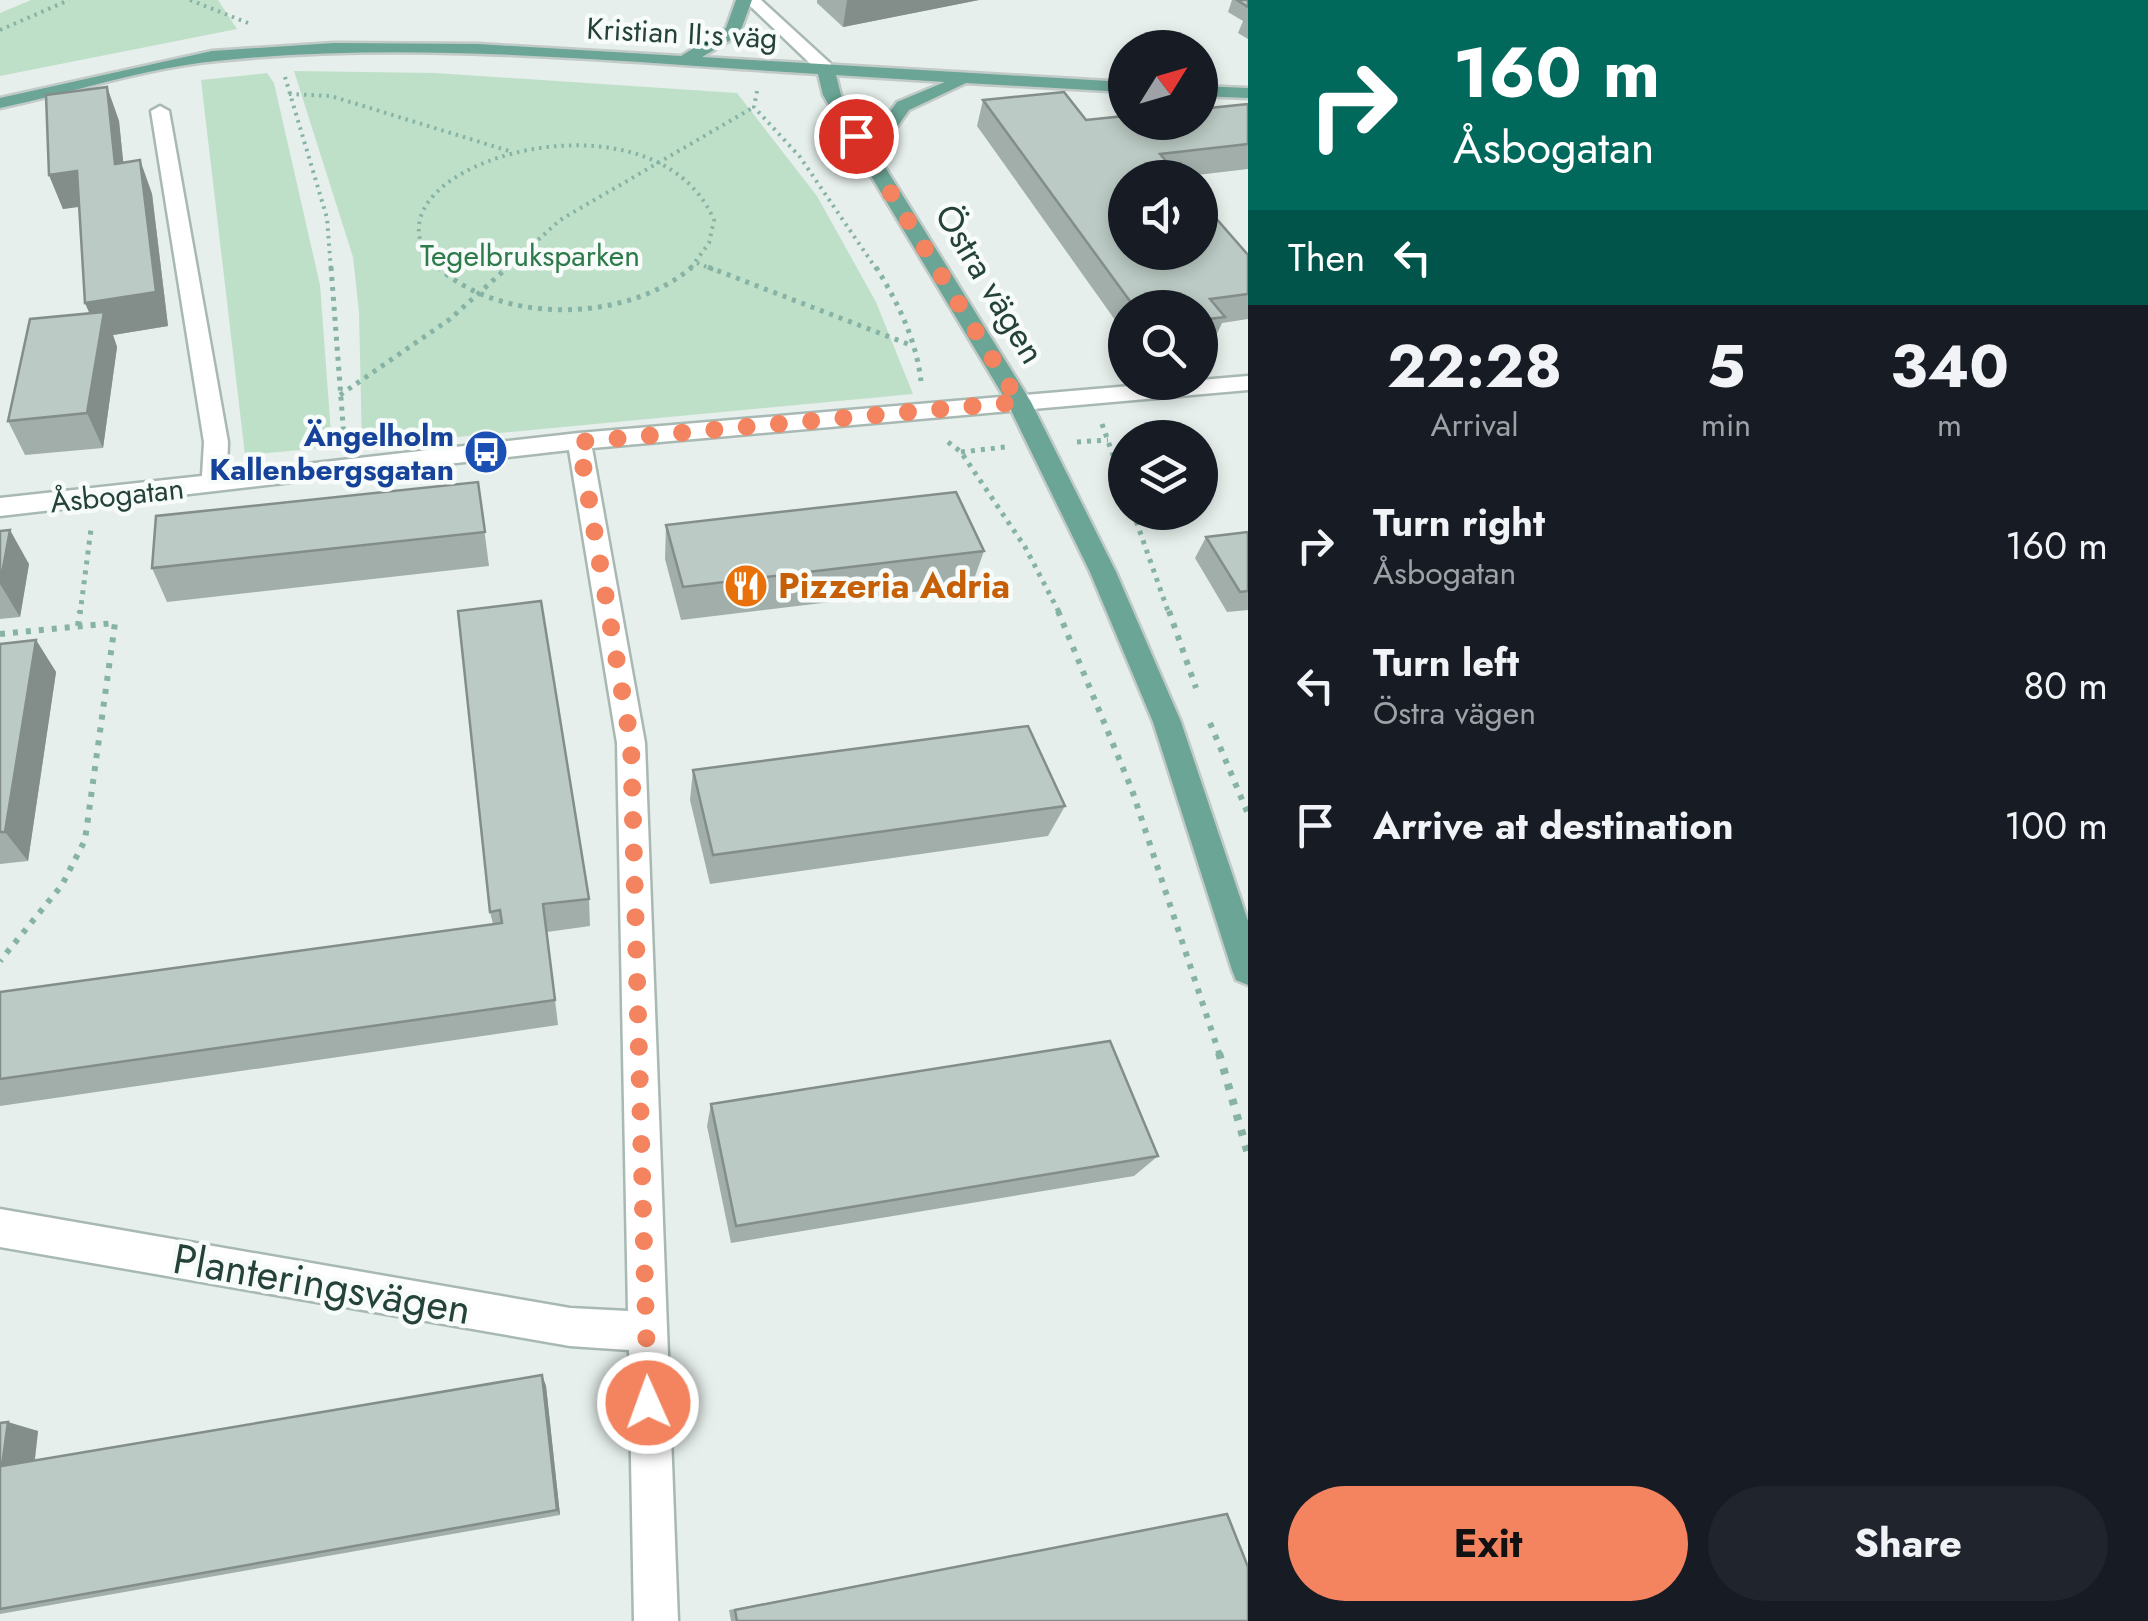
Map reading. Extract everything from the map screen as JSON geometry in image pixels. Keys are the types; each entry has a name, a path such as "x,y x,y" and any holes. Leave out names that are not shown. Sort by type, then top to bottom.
{"main road":[{"path":"684,61 733,31 744,0"},
{"name":"Kristian II:s väg","path":"0,103 212,56 257,51 478,49 1108,86"},
{"name":"Östra vägen","path":"824,68 832,95 1019,402 1103,572 1167,722 1248,970"},
{"path":"856,136 891,124 903,106 930,92 967,79"},
{"path":"1218,92 1248,94"}],"street":[{"name":"Östra vägen","path":"752,0 824,68"},
{"path":"160,111 216,442 214,486"},
{"name":"Åsbogatan","path":"0,507 214,486 579,442 1248,384"},
{"path":"579,442 631,743 656,1621"},
{"name":"Planteringsvägen","path":"0,1228 570,1327 646,1331"}],"path":[{"path":"0,30 69,0"},
{"path":"190,0 238,17 257,29"},
{"path":"340,395 450,319 560,220 754,106 762,66"},
{"path":"283,69 326,218 346,469"},
{"path":"289,94 330,96 512,152"},
{"path":"754,106 774,122 840,208 914,347 922,372 917,414 924,430 961,452 1042,576 1164,884 1212,1024 1248,1154"},
{"path":"578,145 659,162 687,178 710,206 713,236 697,262 649,294 590,307 528,306 479,294 432,262 419,230 421,214 429,199 454,176 512,152 578,145"},
{"path":"697,262 914,347"},
{"path":"1092,398 1108,442"},
{"path":"78,626 96,497"},
{"path":"1140,530 1202,704"},
{"path":"0,634 115,623 85,840 62,886 0,960"},
{"path":"1209,721 1248,814"}],"green space":[{"path":"31,0 218,0 237,29 0,76 0,13"},
{"name":"Tegelbruksparken","path":"294,71 435,73 737,93 817,196 876,302 913,394 362,446 359,312 353,257"},
{"path":"267,73 274,83 320,285 332,447 245,455 201,80"}],"building":[{"path":"107,87 115,164 140,160 156,292 85,303 77,171 49,175 46,95"},
{"path":"1064,92 1086,120 1108,118 1108,140 1218,140 1218,107 1248,104 1248,144 1160,154 1165,160 1108,160 1108,270 1218,270 1218,221 1248,255 1248,294 1218,298 1218,290 1122,290 983,100"},
{"path":"104,312 87,413 8,421 30,319"},
{"path":"478,482 485,532 152,568 156,516"},
{"path":"956,492 984,551 683,587 666,525"},
{"path":"10,530 0,584 0,531"},
{"path":"1248,532 1248,591 1240,592 1206,537"},
{"path":"541,601 589,899 543,904 555,1000 0,1079 0,992 502,923 500,910 490,912 458,611"},
{"path":"36,640 5,832 0,832 0,644"},
{"path":"1028,726 1065,806 713,855 693,770"},
{"path":"1110,1041 1158,1156 736,1226 711,1104"},
{"path":"542,1375 557,1510 0,1609 0,1423 8,1422 2,1466"},
{"path":"1227,1514 1248,1567 1248,1621 737,1621 735,1610"}],"place":[{"name":"Ängelholm Kallenbergsgatan","path":"486,452"},
{"name":"Pizzeria Adria","path":"746,586"}],"route":[{"path":"648,1403 641,1005 631,743 579,442 1019,402 993,366 856,136"}]}
